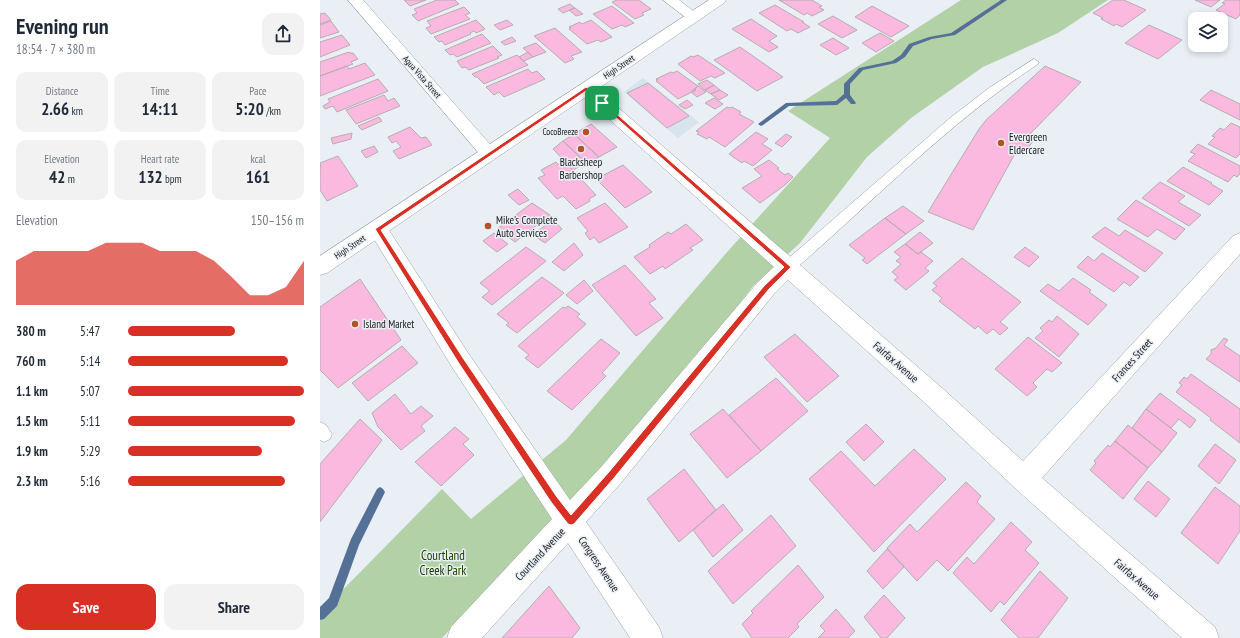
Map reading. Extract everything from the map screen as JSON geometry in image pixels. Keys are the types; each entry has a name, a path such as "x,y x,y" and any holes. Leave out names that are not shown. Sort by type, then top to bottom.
{"street":[{"name":"Agua Vista Street","path":"355,0 489,154"},
{"path":"670,0 694,16"},
{"name":"High Street","path":"320,268 719,0"},
{"name":"Fairfax Avenue","path":"586,89 934,396 1024,480 1204,638"},
{"name":"Congress Avenue","path":"378,229 460,360 554,500 571,521 648,638"},
{"name":"Frances Street","path":"1024,480 1240,241"},
{"name":"Courtland Avenue","path":"462,638 571,521 766,288 788,267"}],"lane":[{"path":"788,267 879,188 926,143 1008,78 1034,62"}],"shaded area":[{"path":"643,78 699,122 678,138 624,92"}],"green space":[{"name":"Courtland Creek Park","path":"961,0 1108,0 1058,33 983,67 911,118 867,157 800,243 753,286 708,346 612,461 442,638 320,638 320,613 442,489 471,519 566,440 728,251 830,138 788,111"}],"building":[{"path":"404,0 426,0 410,6"},
{"path":"437,0 455,0 459,4 418,21 412,15 417,13 414,9"},
{"path":"617,0 639,0 651,9 642,13 644,15 635,19 612,2"},
{"path":"779,0 812,0 822,6 819,7 824,10 812,16 807,13 804,15"},
{"path":"1113,0 1124,0 1146,10 1122,27 1116,24 1114,26 1093,13"},
{"path":"1195,0 1220,0 1211,7"},
{"path":"1226,0 1240,0 1240,15 1236,19 1228,15 1228,12 1220,12 1216,10 1225,4 1222,3"},
{"path":"570,4 575,8 563,13 558,9"},
{"path":"775,5 810,27 798,33 791,29 787,31 759,13"},
{"path":"612,6 634,23 625,27 622,25 612,29 593,14"},
{"path":"872,6 909,26 891,37 855,17"},
{"path":"464,7 470,13 465,15 470,19 431,34 426,28 431,26 427,21"},
{"path":"575,8 583,14 576,16 569,10"},
{"path":"325,13 331,20 320,24 320,14"},
{"path":"833,16 857,30 842,38 818,24"},
{"path":"751,19 777,36 769,41 778,47 769,52 732,29"},
{"path":"476,20 485,29 476,33 474,31 470,33 471,34 445,45 442,41 439,42 434,37"},
{"path":"507,20 513,25 500,30 494,25"},
{"path":"591,20 612,37 601,42 598,40 587,44 569,29 571,28 569,27 580,22 582,24"},
{"path":"331,21 339,32 320,38 320,25"},
{"path":"1149,25 1182,40 1158,59 1125,43"},
{"path":"555,28 582,52 571,56 574,59 565,63 534,36"},
{"path":"880,33 894,41 876,52 862,43"},
{"path":"482,34 491,43 457,57 453,54 450,55 445,50"},
{"path":"342,35 350,45 320,57 320,42"},
{"path":"512,37 516,41 505,45 501,42"},
{"path":"833,38 849,48 836,55 820,45"},
{"path":"536,43 546,52 533,57 523,48"},
{"path":"493,46 502,55 497,57 499,58 469,70 465,67 462,68 457,61"},
{"path":"740,47 783,77 757,91 714,60"},
{"path":"349,52 353,53 358,59 351,62 353,64 320,76 320,62"},
{"path":"528,52 533,57 524,61 519,57"},
{"path":"517,55 528,65 484,84 472,74"},
{"path":"698,55 725,73 715,78 711,76 700,81 678,64 691,56 693,57"},
{"path":"365,63 375,75 320,96 320,76 347,66 349,69"},
{"name":"Evergreen Eldercare","path":"1045,66 1081,82 1030,134 1037,136 1024,153 1017,150 973,230 928,212 986,120"},
{"path":"528,69 532,73 537,71 545,79 504,97 499,92 494,95 486,87"},
{"path":"677,71 698,86 694,89 696,90 678,99 656,81 658,80 656,79 671,72 673,73"},
{"path":"378,79 388,91 337,112 333,106 325,109 323,106 330,102 328,99"},
{"path":"707,80 714,85 705,90 698,84"},
{"path":"648,83 689,116 667,128 627,93"},
{"path":"714,85 720,90 711,94 705,90"},
{"path":"698,86 706,92 697,97 691,92"},
{"path":"720,90 728,95 719,100 711,94"},
{"path":"1211,90 1240,104 1240,120 1200,100"},
{"path":"384,95 388,101 394,98 400,106 356,124 346,110"},
{"path":"714,98 723,104 715,109 705,103"},
{"path":"687,100 693,105 685,109 679,105"},
{"path":"727,107 732,107 741,112 739,114 754,122 725,147 709,137 707,139 697,134 699,132 696,131"},
{"path":"379,117 382,121 362,130 358,126"},
{"path":"1231,123 1240,127 1240,154 1236,158 1208,144 1215,137 1212,136 1220,128 1224,130"},
{"path":"591,124 617,147 599,157 574,134"},
{"path":"410,127 421,138 426,137 432,145 399,159 393,151 401,147 396,141 392,143 388,137"},
{"path":"756,132 768,139 762,144 772,150 753,166 744,161 742,163 729,154"},
{"path":"352,133 351,139 333,144 331,138"},
{"name":"Blacksheep Barbershop","path":"574,134 599,157 586,163 563,141"},
{"path":"786,134 792,137 782,147 775,143"},
{"path":"563,141 586,163 573,170 553,149"},
{"path":"1198,144 1240,166 1240,174 1237,177 1234,175 1228,182 1188,161 1195,154 1190,152"},
{"path":"374,146 378,152 366,158 361,151"},
{"path":"338,156 358,186 327,201 320,190 320,163"},
{"path":"769,160 785,175 788,173 793,177 785,185 760,203 742,188 762,176 754,169"},
{"path":"556,162 560,166 566,163 596,195 589,199 590,201 576,209 563,196 557,199 538,178 545,175 541,170"},
{"path":"623,165 652,192 625,208 596,179"},
{"path":"1183,167 1212,183 1211,184 1223,191 1209,205 1167,181"},
{"path":"1160,182 1185,196 1178,202 1201,215 1189,226 1142,198"},
{"path":"518,189 529,200 519,205 508,195"},
{"path":"1136,200 1185,229 1175,240 1157,229 1148,237 1117,219"},
{"path":"532,203 550,215 515,242 497,229"},
{"path":"605,203 628,227 599,243 594,237 590,240 585,233 588,231 577,218"},
{"path":"903,206 924,221 906,234 885,218"},
{"path":"885,218 906,234 867,264 862,260 865,258 849,245"},
{"path":"553,219 562,229 545,243 533,235"},
{"path":"686,224 703,240 690,248 693,250 665,269 663,266 650,274 634,257 650,247 649,245 668,232 671,234"},
{"path":"1105,227 1119,236 1125,230 1163,253 1145,272 1092,237"},
{"path":"920,232 933,243 918,254 905,244"},
{"path":"494,233 508,244 497,252 483,241"},
{"path":"574,243 583,255 564,271 552,262"},
{"path":"905,244 918,254 921,252 933,261 925,268 929,271 906,290 894,280 898,277 892,272 901,264 896,261 901,257 894,252"},
{"path":"526,247 546,261 492,305 482,297 490,291 480,283"},
{"path":"1025,247 1039,257 1029,267 1014,257"},
{"path":"1102,253 1139,277 1130,286 1124,282 1114,292 1077,267 1088,256 1094,261"},
{"path":"962,258 1021,302 1000,322 1008,328 1000,335 993,329 987,334 978,326 975,329 939,301 942,298 932,290 937,286 933,283"},
{"path":"625,265 656,299 649,303 663,318 636,336 592,285"},
{"path":"542,277 564,293 517,333 506,325 509,323 497,314"},
{"path":"1073,278 1091,290 1089,292 1107,305 1088,325 1040,291 1048,284 1059,291"},
{"name":"Island Market","path":"360,279 401,340 338,388 320,370 320,307"},
{"path":"584,280 593,291 577,304 566,295"},
{"path":"568,306 580,314 577,317 586,324 538,368 525,358 529,355 518,346 563,307 565,308"},
{"path":"1057,316 1079,334 1059,357 1035,338 1043,331 1040,328 1049,320 1052,322"},
{"path":"795,334 839,376 807,402 764,357"},
{"path":"1028,337 1062,363 1052,372 1047,369 1033,383 1037,387 1027,396 995,369"},
{"path":"1224,338 1228,340 1224,345 1240,356 1240,382 1206,359 1211,354 1211,350 1216,348"},
{"path":"601,339 620,353 602,373 606,376 572,410 547,391"},
{"path":"402,346 418,363 368,401 352,383"},
{"path":"1191,374 1240,409 1240,443 1210,420 1211,418 1176,392 1182,385 1179,383 1184,377 1187,379"},
{"path":"776,378 808,411 761,451 729,415"},
{"path":"1160,393 1196,420 1190,428 1179,419 1171,428 1146,409"},
{"path":"395,394 411,414 421,406 433,416 421,426 425,431 401,450 378,427 372,413"},
{"path":"723,409 761,451 727,478 690,434"},
{"path":"1146,409 1177,433 1162,452 1132,428"},
{"path":"360,419 382,440 320,522 320,464"},
{"path":"866,424 884,442 864,461 846,442"},
{"path":"1128,425 1162,452 1148,468 1115,441"},
{"path":"455,427 469,439 463,444 474,455 441,486 415,462"},
{"path":"1115,441 1148,468 1123,499 1090,470 1096,463 1094,461 1108,445 1110,447"},
{"path":"1215,444 1236,460 1219,484 1198,466"},
{"path":"914,449 946,479 874,552 809,479 841,451 875,486"},
{"path":"684,469 716,510 679,542 647,499"},
{"path":"1148,481 1170,499 1156,517 1134,499"},
{"path":"966,482 981,496 977,502 995,519 948,571 937,560 917,581 887,548 910,524 917,532"},
{"path":"1215,487 1240,506 1240,531 1218,564 1181,533"},
{"path":"723,504 743,530 713,557 693,530"},
{"path":"771,515 796,546 733,604 708,571"},
{"path":"1011,522 1032,542 1025,550 1039,563 1004,605 1000,601 991,612 953,573 967,557 974,564"},
{"path":"887,549 904,567 883,589 867,571"},
{"path":"798,565 824,597 797,624 799,627 788,638 752,638 742,624 753,613 751,611"},
{"path":"1040,571 1068,598 1038,638 1019,638 1001,620"},
{"path":"549,586 580,628 572,638 502,638"},
{"path":"884,595 905,618 887,638 881,638 864,617"},
{"path":"836,609 855,631 848,638 818,638 825,631 820,626"}],"waterway":[{"path":"847,95 847,84 861,69 894,62 903,56 911,45 931,38 953,34 1004,0"},
{"path":"761,124 788,104 837,103 847,95"},
{"path":"847,95 853,103"},
{"path":"320,615 333,602 355,543 380,492"}],"place":[{"name":"CocoBreeze","path":"586,132"},
{"name":"Evergreen Eldercare","path":"1001,143"},
{"name":"Blacksheep Barbershop","path":"581,149"},
{"name":"Mike's Complete Auto Services","path":"488,226"},
{"name":"Island Market","path":"355,324"}],"route":[{"path":"586,89 602,103 788,267 766,288 571,521 554,500 460,360 378,229 586,89"}]}
